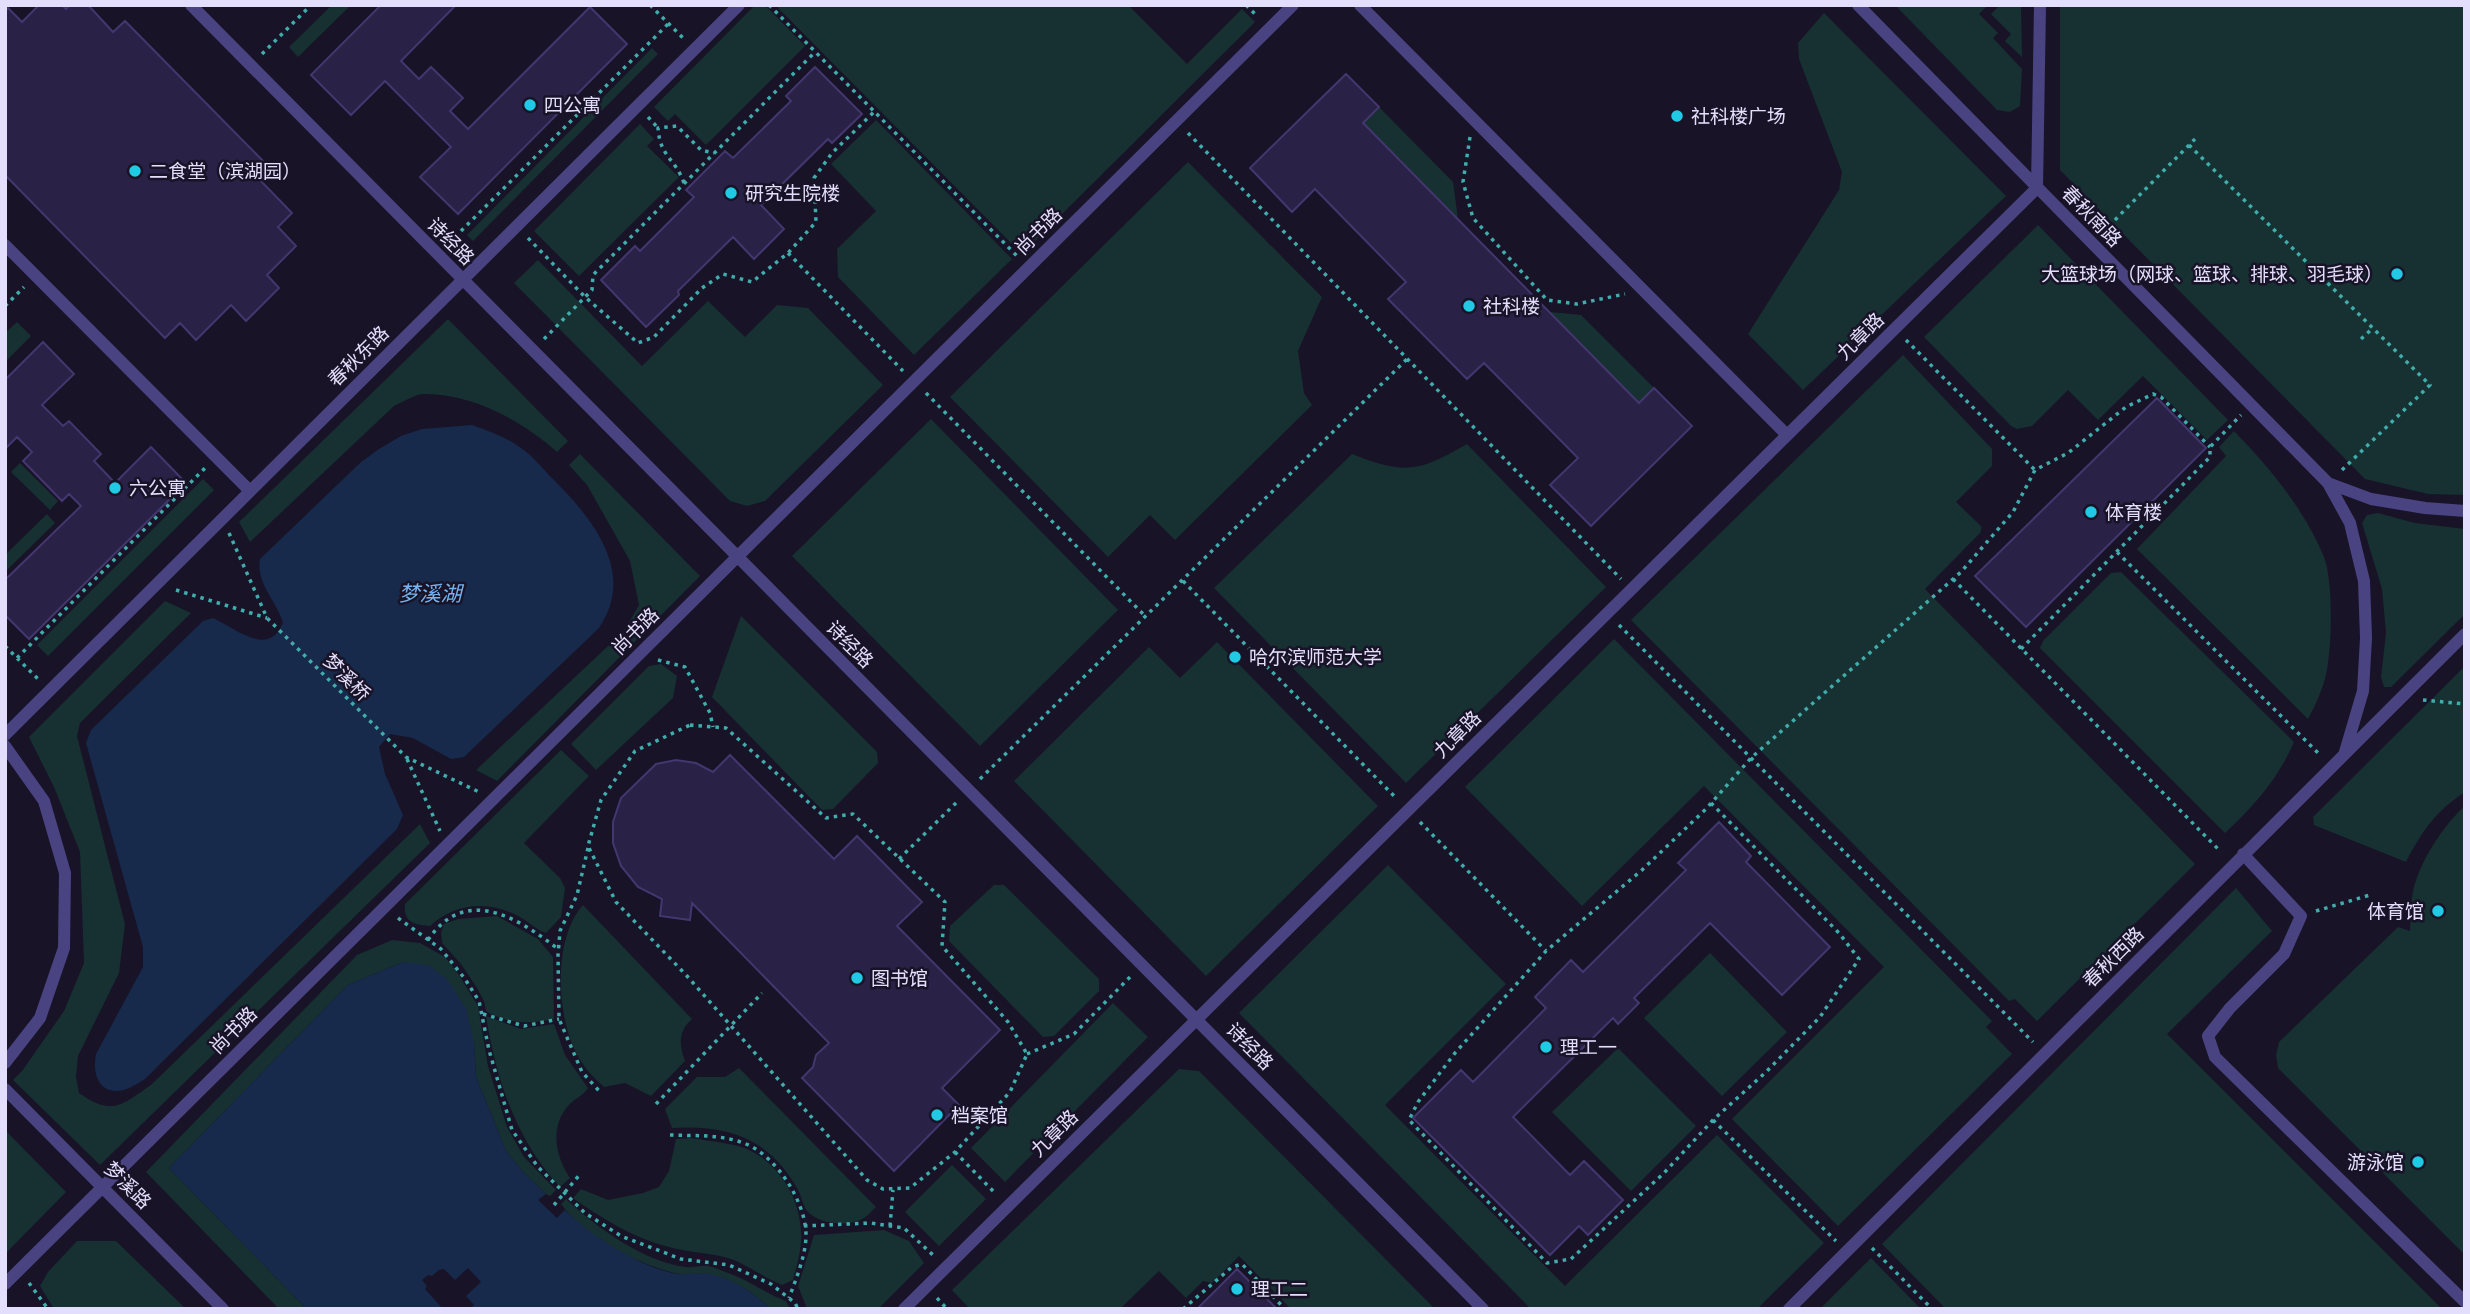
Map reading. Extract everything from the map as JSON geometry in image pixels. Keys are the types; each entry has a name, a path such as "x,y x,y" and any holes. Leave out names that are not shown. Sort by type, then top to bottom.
{"lane":[{"name":"诗经路","path":"191,5 1483,1309"},
{"name":"春秋东路","path":"5,735 739,5"},
{"name":"尚书路","path":"5,1284 1293,5"},
{"path":"1360,5 1787,435"},
{"name":"春秋南路","path":"1858,5 2328,483 2350,523 2364,581 2366,638 2363,691 2345,752"},
{"path":"2037,188 2040,5"},
{"name":"九章路","path":"904,1309 2037,188"},
{"path":"5,245 250,491"},
{"name":"春秋南路","path":"2328,483 2371,499 2465,511"},
{"name":"春秋西路","path":"1789,1309 2465,634"},
{"path":"5,746 44,801 65,873 64,948 40,1018 5,1063"},
{"path":"2243,854 2301,916 2284,954 2230,1008 2208,1036 2215,1057 2465,1302"},
{"name":"梦溪路","path":"5,1089 223,1309"}],"path":[{"path":"251,66 312,5"},
{"path":"650,5 694,50"},
{"path":"769,5 1028,268"},
{"path":"437,254 668,24"},
{"path":"533,351 592,290 593,275 815,52"},
{"path":"517,227 585,296 638,343 654,337 702,288 723,274 752,282 788,253 816,222 814,178 832,153 875,111"},
{"path":"1472,118 1463,182 1472,218 1547,300 1577,304 1643,290"},
{"path":"1176,121 1631,589"},
{"path":"684,183 680,171 659,145 658,128 677,125 701,150 715,153"},
{"path":"2092,243 2194,139"},
{"path":"2189,145 2430,385 2328,483"},
{"path":"788,253 1145,616"},
{"path":"5,306 36,275"},
{"path":"2361,339 2373,328"},
{"path":"1894,329 2035,470"},
{"path":"899,859 1408,358"},
{"path":"1711,803 1839,933 1859,959 1820,1017 1766,1072 1713,1120 1664,1173 1571,1259 1547,1263 1409,1120 1418,1102 1455,1053 1546,951 1642,870 1711,803 1751,758 1953,579 2013,512 2035,470 2068,453 2126,407 2153,394 2161,397 2210,447"},
{"path":"2021,649 2210,457 2210,447 2251,405"},
{"path":"17,658 216,457"},
{"path":"223,519 267,618"},
{"path":"2117,552 2332,766"},
{"path":"1953,579 2233,864"},
{"path":"1182,581 1546,951"},
{"path":"157,584 267,618"},
{"path":"1607,613 2044,1053"},
{"name":"梦溪桥","path":"267,618 406,757"},
{"path":"5,646 50,691"},
{"path":"639,655 685,667 710,713 713,727"},
{"path":"2400,698 2465,704"},
{"path":"601,1093 582,1072 559,1019 560,931 577,895 601,800 635,751 690,725 726,728 827,818 853,814 945,902 942,946 1008,1022 1027,1054"},
{"path":"406,757 494,799"},
{"path":"406,757 447,845"},
{"path":"588,846 616,902 687,976 867,1180 883,1189 910,1188 955,1153 1010,1092 1027,1054 1074,1034 1142,965"},
{"path":"2301,916 2370,895"},
{"path":"385,907 441,949 466,979 483,1014 489,1050 512,1130 538,1167 585,1213 621,1236 681,1259 729,1265 771,1284 798,1309"},
{"path":"428,940 439,925 457,912 475,910 499,914 539,935 558,950"},
{"path":"656,1104 762,993"},
{"path":"483,1014 524,1026 559,1019"},
{"path":"1713,1120 1846,1252"},
{"path":"670,1135 716,1136 748,1144 778,1168 799,1200 806,1236 798,1274 789,1298"},
{"path":"955,1153 1007,1206"},
{"path":"554,1205 581,1173"},
{"path":"890,1226 893,1189"},
{"path":"804,1226 871,1223 904,1228 945,1267"},
{"path":"1861,1237 1932,1309"},
{"path":"1183,1309 1232,1267 1242,1264 1285,1309"},
{"path":"20,1270 48,1309"}],"green space":[{"path":"332,5 351,5 298,57 289,47"},
{"path":"755,5 765,5 805,46 706,145 675,114 668,121 654,107"},
{"path":"775,5 1128,5 1187,64 1242,9 1255,22 1022,254"},
{"path":"1895,5 1985,5 1979,14 1998,33 1993,38 2022,69 2020,106 2010,112 1997,110"},
{"path":"2000,5 2021,5 2022,57 2005,41 2011,34 1991,14"},
{"path":"2060,5 2465,5 2465,495 2428,494 2365,479 2060,170"},
{"path":"1824,13 2006,196 1803,390 1748,334 1839,190 1842,172 1799,59 1798,43"},
{"path":"652,48 658,54 473,241 467,235"},
{"path":"1379,107 1453,182 1458,219 1363,123"},
{"path":"876,120 1012,259 914,355 838,277 837,249 876,211 831,164"},
{"path":"640,124 654,139 647,146 679,177 579,276 534,231"},
{"path":"1188,162 1322,297 1298,351 1304,393 1312,405 1175,540 1150,515 1108,557 950,397"},
{"path":"2038,225 2228,420 2207,440 2143,376 2098,420 2068,390 2032,426 2017,429 1924,337"},
{"path":"538,260 642,366 708,301 745,337 777,305 808,308 883,385 765,501 747,506 730,501 514,283"},
{"path":"1550,312 1581,315 1654,388 1639,403"},
{"path":"448,319 568,441 557,452 513,420 479,404 443,395 417,395 394,406 250,542 239,522"},
{"path":"17,322 31,336 5,362 5,333"},
{"path":"1903,355 1992,449 1992,466 1956,502 1982,527 1980,533 1925,589 2195,864 2037,1021 2015,999 2009,1001 1631,620"},
{"path":"931,419 1118,610 980,746 792,556"},
{"path":"2234,431 2273,474 2296,506 2324,557 2331,618 2327,667 2322,689 2308,719 2137,549 2226,456 2219,447"},
{"path":"1467,444 1606,587 1406,783 1214,588 1352,454 1385,465 1411,467 1436,460"},
{"path":"580,454 700,576 497,781 476,770 624,631 639,605 630,561 587,485 569,465"},
{"path":"20,463 58,501 50,510 11,472"},
{"path":"203,479 214,490 48,656 37,645"},
{"path":"2378,513 2415,523 2465,529 2465,614 2391,687 2384,687 2381,677 2386,633 2382,589 2362,523 2367,515"},
{"path":"47,514 55,523 5,572 5,555"},
{"path":"2121,572 2294,742 2281,768 2264,791 2225,833 2040,648 2043,641 2111,573"},
{"path":"165,601 191,613 80,723 77,736 125,924 119,973 78,1056 76,1077 79,1093 108,1106 124,1103 141,1092 420,824 430,843 100,1165 13,1080 64,1011 84,963 80,852 54,787 29,737"},
{"path":"741,616 877,752 878,763 833,809 822,810 712,697"},
{"path":"1614,639 1992,1021 1986,1027 2012,1054 1838,1226 1732,1119 1884,967 1704,786 1582,906 1465,787"},
{"path":"1217,642 1378,806 1206,976 1014,781 1149,647 1180,678"},
{"path":"661,664 677,676 673,698 596,770 571,744 649,666"},
{"path":"2465,666 2465,792 2431,822 2406,862 2314,825 2313,817"},
{"path":"561,750 589,776 524,843 560,878 565,888 561,917 546,933 507,911 484,906 450,912 430,926 419,925 408,919 405,904"},
{"name":"游泳馆","path":"2465,806 2465,1255 2278,1068 2276,1055 2279,1042 2398,927 2410,931 2412,897 2420,869 2441,834"},
{"path":"1388,865 1506,984 1385,1105 1565,1286 1717,1135 1824,1243 1757,1309 1531,1309 1239,1013"},
{"path":"994,885 1004,885 1099,979 1099,991 1054,1036 1043,1037 949,941 950,926"},
{"path":"2236,888 2272,931 2167,1034 2442,1309 1946,1309 1882,1244"},
{"path":"583,905 692,1019 684,1028 681,1038 685,1061 651,1096 625,1083 604,1087 584,1066 571,1042 562,1002 562,958 573,920"},
{"path":"497,916 538,939 553,957 554,1019 521,1022 497,1017 486,1011 477,988 461,964 442,943 441,932 444,924 458,919"},
{"path":"392,940 420,943 445,957 459,975 478,1006 488,1066 507,1127 524,1157 556,1190 550,1196 546,1194 506,1151 476,1077 474,1043 403,962 348,985 169,1168 307,1309 279,1309 146,1172 357,955"},
{"path":"1710,953 1787,1032 1722,1096 1644,1018"},
{"path":"1113,1003 1148,1037 1005,1182 971,1148"},
{"path":"486,1016 521,1029 554,1024 565,1055 588,1088 568,1106 558,1124 558,1152 570,1178 560,1187 531,1149 510,1107 496,1063"},
{"path":"1618,1048 1696,1126 1631,1191 1552,1112"},
{"path":"739,1068 876,1207 867,1216 851,1223 820,1220 806,1210 787,1173 761,1147 740,1136 718,1130 672,1128 665,1109 697,1077 725,1077"},
{"path":"1179,1069 1199,1071 1435,1309 1291,1309 1239,1256 1212,1283 1203,1281 1186,1298 1159,1271 1120,1309 970,1309 952,1290"},
{"path":"5,1130 66,1192 5,1254"},
{"path":"691,1138 749,1150 772,1166 781,1177 795,1202 801,1229 800,1253 793,1280 782,1285 734,1260 673,1248 641,1238 573,1198 581,1189 608,1200 659,1187 669,1171 676,1139"},
{"path":"952,1165 986,1199 939,1246 905,1212"},
{"path":"566,1199 606,1232 637,1251 670,1264 716,1268 786,1301 790,1309 771,1309 743,1288 720,1277 674,1273 643,1263 597,1238 583,1227 561,1204"},
{"path":"884,1230 909,1241 924,1263 878,1309 807,1309 798,1286 814,1235"},
{"path":"77,1241 116,1241 186,1309 54,1309 40,1286 48,1272"},
{"path":"1871,1258 1921,1309 1820,1309"}],"water":[{"name":"梦溪湖","path":"472,425 503,437 529,454 582,510 594,528 605,547 611,566 613,587 610,607 599,628 464,757 451,759 413,738 390,734 379,747 385,774 403,815 397,829 145,1079 124,1090 115,1091 103,1087 95,1069 96,1054 143,967 143,947 86,743 91,730 203,621 213,618 251,638 261,640 277,633 283,622 263,583 260,559 360,463 379,449 401,436 422,429"},
{"path":"403,962 428,965 447,979 466,1009 474,1043 476,1077 506,1151 546,1194 538,1200 557,1218 565,1210 602,1240 633,1258 678,1274 706,1273 719,1276 750,1292 771,1309 470,1309 474,1305 466,1296 481,1282 468,1268 455,1280 444,1269 422,1280 427,1286 425,1289 443,1309 307,1309 169,1168 348,985"}],"building":[{"name":"二食堂（滨湖园）","path":"39,5 62,5 66,9 70,5 88,5 113,32 125,21 269,167 258,178 292,213 278,227 296,246 267,275 279,288 246,321 231,305 196,340 180,323 165,338 5,175 5,11 8,8 22,22"},
{"name":"四公寓","path":"381,5 456,5 401,61 419,79 431,67 463,98 450,111 468,129 590,7 627,44 458,214 420,177 451,147 385,81 351,115 311,75"},
{"name":"研究生院楼","path":"815,67 862,114 832,143 828,139 761,205 784,229 754,259 733,237 646,327 601,280 635,246 640,251 694,197 686,190 725,151 733,158 791,101 786,96"},
{"name":"社科楼","path":"1346,74 1379,107 1363,123 1639,403 1654,388 1692,426 1591,526 1550,485 1578,458 1484,363 1467,379 1388,299 1406,282 1315,189 1292,212 1250,168"},
{"name":"六公寓","path":"43,342 74,374 42,405 63,426 69,421 101,454 94,461 115,483 151,447 186,483 29,639 5,615 5,580 81,506 69,494 62,501 23,461 32,452 17,437 5,449 5,380"},
{"name":"体育楼","path":"2157,398 2206,448 2026,627 1975,576"},
{"name":"图书馆","path":"730,755 834,859 857,836 922,902 897,926 1000,1030 942,1088 959,1105 894,1171 802,1078 813,1067 816,1055 829,1043 692,903 690,920 660,916 662,899 638,887 621,866 613,843 613,822 621,798 656,764 676,760 696,763 713,772"},
{"name":"理工一","path":"1719,822 1751,856 1746,862 1830,947 1782,995 1710,923 1634,998 1639,1003 1618,1024 1613,1018 1513,1117 1570,1175 1584,1161 1623,1200 1588,1235 1579,1226 1550,1255 1413,1118 1461,1070 1473,1082 1546,1008 1535,997 1571,960 1583,972 1686,870 1678,863"},
{"name":"理工二","path":"1237,1269 1277,1309 1197,1309"}],"place":[{"name":"四公寓","path":"530,105"},
{"name":"社科楼广场","path":"1677,116"},
{"name":"二食堂（滨湖园）","path":"135,171"},
{"name":"研究生院楼","path":"731,193"},
{"name":"大篮球场（网球、篮球、排球、羽毛球）","path":"2397,274"},
{"name":"社科楼","path":"1469,306"},
{"name":"六公寓","path":"115,488"},
{"name":"体育楼","path":"2091,512"},
{"name":"哈尔滨师范大学","path":"1235,657"},
{"name":"体育馆","path":"2438,911"},
{"name":"图书馆","path":"857,978"},
{"name":"理工一","path":"1546,1047"},
{"name":"档案馆","path":"937,1115"},
{"name":"游泳馆","path":"2418,1162"},
{"name":"理工二","path":"1237,1289"}]}
